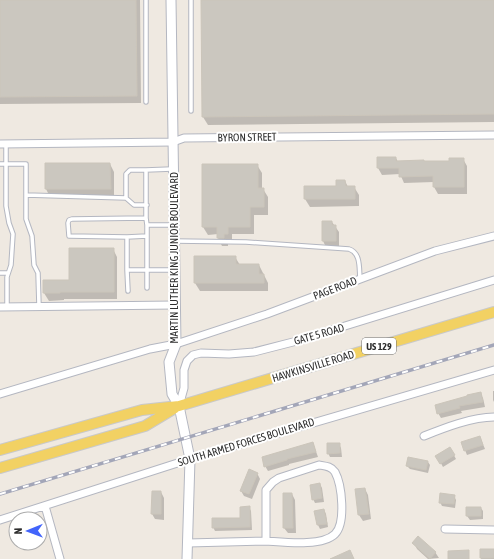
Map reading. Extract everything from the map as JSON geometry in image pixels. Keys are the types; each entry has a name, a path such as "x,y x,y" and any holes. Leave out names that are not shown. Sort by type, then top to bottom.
{"main road":[{"name":"HAWKINSVILLE ROAD","path":"0,450 142,410 179,406 494,312"},
{"name":"HAWKINSVILLE ROAD","path":"0,468 145,426 179,406"}],"street":[{"name":"MARTIN LUTHER KING JUNIOR BOULEVARD","path":"171,0 176,344 169,362 172,394 179,406 190,459 187,559"},
{"name":"BYRON STREET","path":"3,144 173,142 184,138 494,135"},
{"name":"PAGE ROAD","path":"0,394 150,349 176,344 267,314 435,250 494,236"},
{"name":"GATE 5 ROAD","path":"179,406 184,388 184,370 187,361 193,355 201,353 229,354 254,352 293,342 494,280"},
{"path":"4,307 175,305"},
{"name":"SOUTH ARMED FORCES BOULEVARD","path":"0,520 190,459 494,370"},
{"path":"424,436 441,429 474,420 494,417"},
{"path":"188,543 266,541 312,542 326,540 335,534 341,525 342,505 337,478 335,472 330,467 319,464 299,470 273,482 266,490 266,541"},
{"path":"45,506 60,559"},
{"path":"445,529 494,530"}],"lane":[{"path":"146,0 146,102"},
{"path":"190,0 191,111"},
{"path":"3,144 6,164 6,206 9,223 13,234 11,265 7,277 4,307"},
{"path":"0,164 26,164 26,218 32,236 34,265 38,273 39,307"},
{"path":"126,198 126,174 128,171 173,169"},
{"path":"146,170 147,288"},
{"path":"26,196 126,198 134,205 147,205"},
{"path":"146,218 72,219 69,220 68,223 69,236 147,236"},
{"path":"147,225 174,225"},
{"path":"127,237 128,291"},
{"path":"174,241 246,242 349,248 355,250 357,255 360,279"},
{"path":"127,270 175,270"},
{"path":"0,273 8,273"}],"building":[{"path":"0,0 136,0 137,96 0,97"},
{"path":"201,0 494,0 494,114 202,117"},
{"path":"377,157 396,157 396,161 449,161 449,158 464,158 464,187 433,187 433,176 399,177 399,168 377,168"},
{"path":"45,163 110,163 111,189 45,189"},
{"path":"202,164 258,164 258,188 264,188 264,207 250,207 250,227 228,227 228,234 224,234 224,238 217,238 217,227 202,227"},
{"path":"336,180 345,180 346,186 355,186 355,199 304,199 304,186 336,186"},
{"path":"322,221 332,221 332,225 336,225 336,241 322,241"},
{"path":"69,248 114,248 114,292 43,293 43,280 69,280"},
{"path":"194,256 236,256 236,264 259,264 259,274 264,274 264,283 194,283"},
{"path":"481,392 483,402 459,406 460,408 437,414 435,405"},
{"path":"480,436 483,445 464,451 461,442"},
{"path":"313,442 316,452 287,459 264,467 262,457"},
{"path":"327,443 340,443 340,453 327,454"},
{"path":"450,447 455,455 440,464 435,456"},
{"path":"408,457 428,461 426,470 406,466"},
{"path":"249,469 258,473 249,494 240,491"},
{"path":"320,483 322,498 312,500 310,485"},
{"path":"365,488 369,514 358,515 355,489"},
{"path":"152,491 161,491 161,514 151,514"},
{"path":"283,493 292,493 293,528 283,528"},
{"path":"440,493 455,495 454,504 439,503"},
{"path":"250,506 250,527 212,528 212,518 240,518 240,507"},
{"path":"466,507 481,507 481,516 466,516"},
{"path":"324,509 327,524 317,525 314,511"},
{"path":"418,536 436,552 430,559 412,543"},
{"path":"480,549 494,549 494,558 480,558"},
{"path":"350,550 354,559 330,559"},
{"path":"469,550 469,559 448,559 448,551"}],"railway":[{"path":"0,494 494,345"}]}
